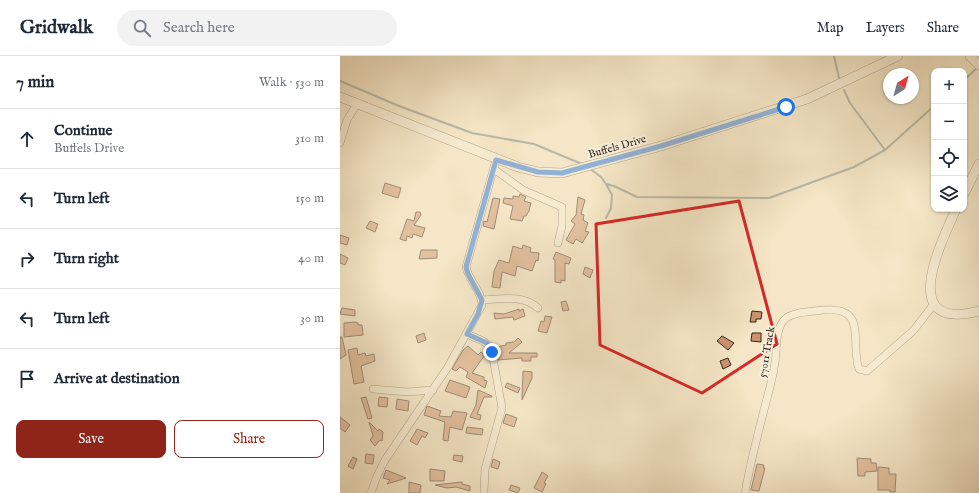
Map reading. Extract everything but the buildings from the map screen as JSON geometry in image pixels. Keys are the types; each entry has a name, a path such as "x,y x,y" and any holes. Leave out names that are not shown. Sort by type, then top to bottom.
{"street":[{"name":"Buffels Drive","path":"340,97 495,164 538,172 562,173 603,163 786,107 806,100 898,56"},
{"path":"340,143 347,120 357,104"},
{"path":"371,493 385,460 433,390 478,314 482,300 468,274 466,267 495,164 523,190 562,207 562,226 558,243"},
{"path":"967,188 979,164"},
{"path":"955,212 932,266 930,296 934,304 941,311 948,314 964,314 979,311"},
{"path":"482,300 522,299 529,301 538,308"},
{"name":"57011 Track","path":"745,493 774,374 779,331 784,320 788,316 830,309 837,309 845,312 850,317 853,324 856,362 859,369 867,371 913,331 934,304"},
{"path":"467,334 483,341 491,347 502,403 501,413 485,468 484,491"},
{"path":"373,389 407,392 433,390"}],"highlighted area":[{"path":"739,201 777,344 702,393 600,345 596,224"}],"waterway":[{"path":"834,56 839,78"},
{"path":"967,77 978,67"},
{"path":"340,81 399,106 472,133 534,144 582,164"},
{"path":"844,90 850,103 885,150"},
{"path":"589,168 601,177 606,184 614,186 637,197 769,198 854,167 885,150 931,109"},
{"path":"606,184 612,195 611,208 606,218"}],"route":[{"path":"492,352 491,347 487,343 467,334 482,305 482,300 468,274 466,267 496,160 538,172 562,173 573,171 689,138 786,107"}]}
